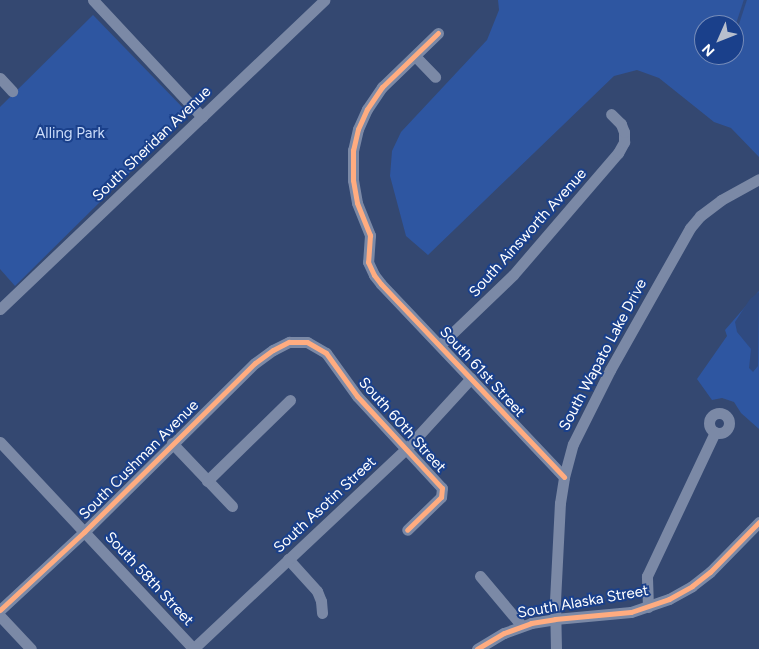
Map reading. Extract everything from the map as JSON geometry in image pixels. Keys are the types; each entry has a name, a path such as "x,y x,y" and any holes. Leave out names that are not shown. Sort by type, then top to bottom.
{"street":[{"path":"93,0 202,117"},
{"name":"South Sheridan Avenue","path":"0,309 324,0"},
{"path":"435,77 415,56 438,33"},
{"name":"South 61st Street","path":"415,56 374,97 362,118 353,150 354,192 370,235 368,262 374,275 382,284 564,477"},
{"path":"0,78 12,91"},
{"name":"South Ainsworth Avenue","path":"440,346 513,275 622,148 624,132 619,122 611,114"},
{"name":"South Wapato Lake Drive","path":"555,619 558,529 564,477 573,444 590,409 690,228 705,212 721,200 759,179"},
{"name":"South Cushman Avenue","path":"0,610 84,532 172,443 260,359 281,346 304,342"},
{"name":"South 60th Street","path":"304,342 317,346 330,357 351,390 441,486 443,492 407,530"},
{"name":"South Asotin Street","path":"194,649 406,449 471,378"},
{"path":"207,481 290,400"},
{"path":"648,607 647,576 715,432"},
{"name":"South 58th Street","path":"0,442 194,649"},
{"path":"172,443 232,506"},
{"name":"South Alaska Street","path":"477,649 496,637 522,626 555,619 631,612 682,593 704,578 759,522"},
{"path":"288,560 317,591 321,601 322,613"},
{"path":"480,576 522,626"},
{"path":"0,616 31,649"},
{"path":"555,619 556,649"}],"green space":[{"path":"498,0 759,0 759,157 731,128 714,122 659,78 637,70 614,76 428,255 406,236 390,176 392,151 401,132 487,40 499,10"},
{"name":"Alling Park","path":"93,15 186,111 186,117 15,286 0,269 0,107"},
{"path":"759,291 759,429 741,413 734,402 722,398 712,400 697,379 727,336 725,330"}],"shaded area":[{"path":"759,292 758,366 753,372 749,368 751,349 737,332 735,322 750,299"}],"waterway":[{"path":"740,15 745,0"}],"cycle path":[{"path":"438,33 382,87 367,109 358,129 353,150 353,180 357,203 370,235 368,262 381,284 564,477"},
{"path":"0,610 84,532 255,363 273,350 289,342 307,342 326,353 357,396 442,488 441,497 407,530"},
{"path":"477,649 504,633 531,623 631,612 669,599 692,586 710,572 759,522"}]}
